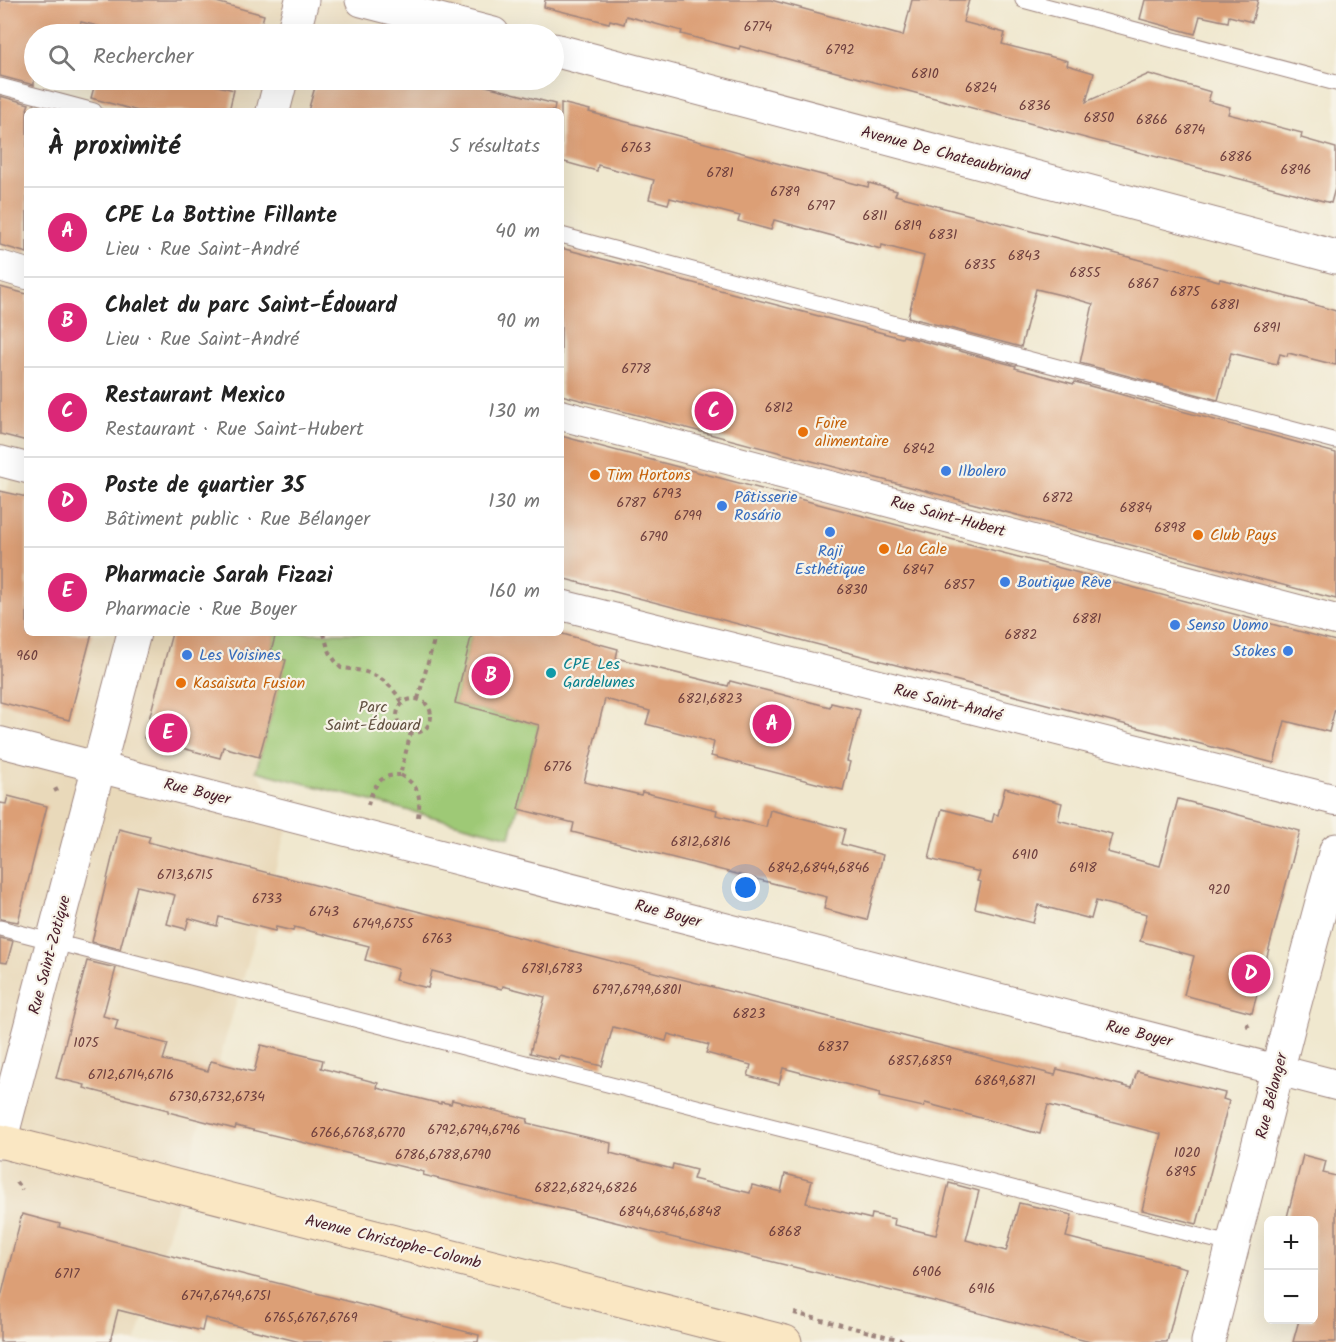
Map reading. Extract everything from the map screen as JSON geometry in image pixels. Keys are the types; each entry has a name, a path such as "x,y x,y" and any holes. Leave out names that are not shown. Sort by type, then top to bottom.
{"main road":[{"name":"Avenue Christophe-Colomb","path":"0,1141 785,1342"}],"street":[{"path":"296,24 302,0"},
{"path":"362,0 454,24"},
{"name":"Avenue De Chateaubriand","path":"564,54 1336,256"},
{"path":"274,108 278,90"},
{"path":"0,266 24,272"},
{"name":"Rue Saint-Hubert","path":"564,416 1336,620"},
{"path":"0,461 24,467"},
{"name":"Rue Saint-André","path":"564,606 1336,801"},
{"name":"Rue Saint-Zotique","path":"0,1141 133,636"},
{"name":"Rue Boyer","path":"0,742 1336,1085"},
{"name":"Rue Bélanger","path":"1208,1342 1336,850"}],"lane":[{"path":"1023,0 1336,83"},
{"path":"0,86 83,108"},
{"path":"564,236 1336,441"},
{"path":"0,928 1234,1245"}],"path":[{"path":"324,636 332,657 341,668 363,670 378,675 393,688 403,703"},
{"path":"418,699 435,636"},
{"path":"418,699 430,711 429,722 422,730 411,732 399,722 398,712 403,703 418,699"},
{"path":"400,775 411,732"},
{"path":"368,805 374,786 379,780 392,775 400,775 417,789 420,799 418,817"},
{"path":"1247,1023 1250,1031"},
{"path":"16,1182 22,1190"}],"shaded area":[{"path":"179,0 466,0 460,24 172,24"},
{"path":"0,86 83,108 24,108 24,636 275,636 270,656 286,660 256,771 290,820 136,1342 0,1342 0,516 14,466 0,462"},
{"path":"154,90 442,90 437,108 149,108"}],"green space":[{"name":"Parc Saint-Édouard","path":"275,636 471,636 455,703 539,725 510,837 256,771 286,660 270,656"}],"building":[{"path":"0,0 209,0 264,15 262,24 89,24 81,22 80,24 24,24 24,82 0,76"},
{"path":"545,0 771,0 903,36 912,0 969,0 963,22 1005,33 1002,44 1068,61 1067,65 1094,73 1086,102 1149,74 1211,92 1208,101 1230,107 1228,114 1302,133 1301,138 1336,148 1336,185 1331,203 740,46 739,49 681,34 682,31 626,16 624,24 610,20 609,23 544,7"},
{"path":"1145,0 1258,0 1252,22 1229,16 1228,22 1200,16 1195,34 1140,19"},
{"path":"93,90 234,90 230,108 127,108 91,98"},
{"path":"314,90 501,90 555,104 554,108 309,108"},
{"path":"0,96 29,104 27,108 24,108 24,252 0,245"},
{"path":"561,103 868,187 869,183 897,191 895,195 1336,311 1336,365 1288,353 1287,356 1280,354 1277,364 1231,353 1218,400 1080,363 1093,304 1065,296 1036,289 1021,347 908,317 924,256 882,245 881,249 774,220 771,230 738,221 740,216 670,198 668,204 649,199 654,180 598,165 597,171 564,162 564,108 561,108"},
{"path":"564,249 902,338 903,336 1336,453 1336,599 564,396"},
{"path":"0,287 24,293 24,440 0,434"},
{"path":"564,437 1336,641 1336,705 1329,732 1285,721 1274,763 564,579"},
{"path":"0,491 24,496 24,636 91,636 69,720 0,702"},
{"path":"564,634 618,649 616,658 728,686 730,681 830,707 831,703 860,710 847,761 850,762 843,790 711,756 714,742 646,724 650,711 605,699 584,782 641,795 642,792 717,810 716,815 766,827 770,810 845,829 841,844 883,855 867,920 824,909 827,897 572,832 574,823 518,809 539,725 455,703 471,636"},
{"path":"171,636 275,636 270,656 286,660 259,757 223,747 220,758 144,738"},
{"path":"1005,788 1062,803 1058,820 1112,834 1107,852 1160,866 1178,799 1300,831 1252,1013 1184,995 1194,956 1140,941 1147,914 1096,901 1091,919 1038,905 1033,923 975,908 981,882 977,881 980,872 929,859 933,841 942,809 992,822 994,814 998,815"},
{"path":"8,796 47,806 18,922 0,919 0,803 6,804"},
{"path":"119,829 150,837 148,842 1055,1075 1057,1069 1132,1088 1137,1071 1225,1093 1223,1099 1229,1101 1197,1224 1142,1210 1161,1134 1048,1105 1040,1134 925,1103 923,1107 879,1097 880,1093 783,1068 779,1084 748,1076 751,1065 706,1053 709,1045 668,1034 666,1041 613,1027 602,1066 560,1056 559,1060 530,1053 545,997 503,986 502,989 432,971 428,988 395,980 398,969 365,960 369,946 294,927 293,931 276,927 275,931 219,917 217,926 189,918 186,929 167,924 175,895 137,886 120,949 92,942"},
{"path":"0,938 13,941 7,963 0,962"},
{"path":"87,961 116,968 103,1016 118,1020 115,1030 168,1044 163,1060 208,1071 211,1061 254,1072 261,1045 323,1060 321,1068 378,1083 377,1088 441,1104 441,1102 451,1104 452,1100 528,1119 527,1123 611,1143 610,1153 672,1169 673,1164 696,1170 693,1179 750,1193 752,1185 781,1192 785,1174 812,1181 806,1203 871,1219 872,1214 895,1219 894,1225 936,1235 949,1183 979,1191 966,1240 1006,1251 1019,1203 1072,1215 1066,1237 1186,1268 1167,1342 1090,1342 423,1175 424,1172 236,1126 235,1129 84,1088 85,1085 56,1078"},
{"path":"1303,1155 1326,1161 1323,1173 1336,1176 1336,1342 1293,1342 1298,1324 1318,1324 1318,1216 1287,1216"},
{"path":"22,1214 60,1224 59,1227 479,1335 478,1342 300,1342 205,1318 202,1331 118,1310 110,1342 0,1342 0,1301"}],"place":[{"name":"Restaurant Mexico","path":"714,411"},
{"name":"Foire alimentaire","path":"803,432"},
{"name":"Ilbolero","path":"946,471"},
{"name":"Tim Hortons","path":"595,475"},
{"name":"Pâtisserie Rosário","path":"722,506"},
{"name":"Raji Esthétique","path":"830,532"},
{"name":"Club Pays","path":"1198,535"},
{"name":"La Cale","path":"884,549"},
{"name":"Boutique Rêve","path":"1005,582"},
{"name":"Senso Uomo","path":"1175,625"},
{"name":"Stokes","path":"1288,651"},
{"name":"Les Voisines","path":"187,655"},
{"name":"CPE Les Gardelunes","path":"551,673"},
{"name":"Chalet du parc Saint-Édouard","path":"491,676"},
{"name":"Kasaisuta Fusion","path":"181,683"},
{"name":"CPE La Bottine Fillante","path":"772,724"},
{"name":"Pharmacie Sarah Fizazi","path":"168,733"},
{"name":"Poste de quartier 35","path":"1251,974"}]}
